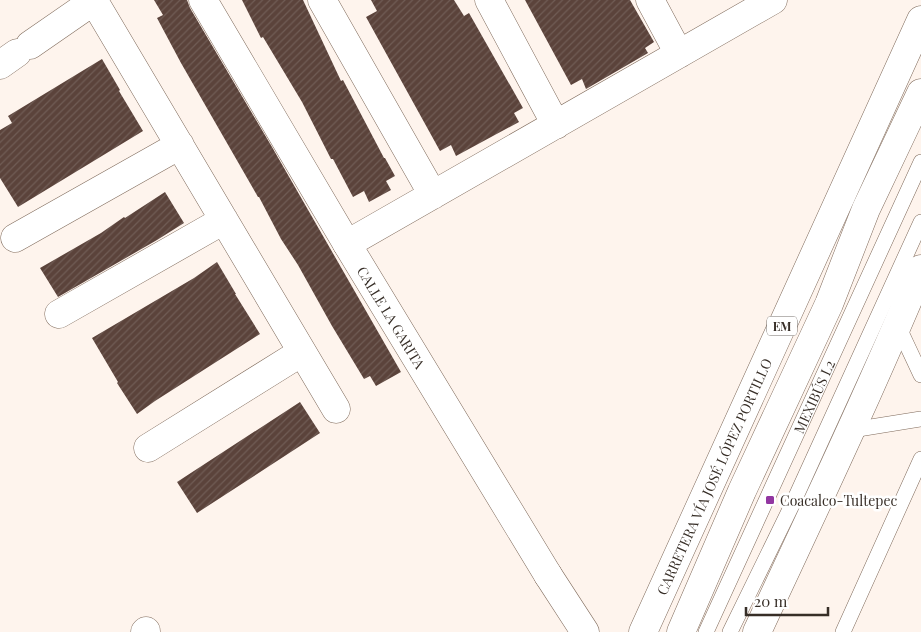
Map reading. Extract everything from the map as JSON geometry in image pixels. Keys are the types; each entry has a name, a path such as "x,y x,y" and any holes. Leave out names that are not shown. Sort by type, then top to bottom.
{"street":[{"path":"15,54 94,0 336,409"},
{"name":"CALLE LA GARITA","path":"203,0 347,244 548,575 585,632"},
{"path":"322,0 433,195"},
{"path":"489,0 556,125"},
{"path":"650,0 679,54"},
{"path":"347,244 773,0"},
{"name":"CARRETERA VÍA JOSÉ LÓPEZ PORTILLO","path":"642,632 921,20"},
{"path":"681,632 742,491 829,304 866,209 921,93"},
{"path":"15,238 180,145"},
{"path":"59,314 224,220"},
{"path":"757,632 852,430 921,269"},
{"path":"148,448 302,352"}],"lane":[{"name":"MEXIBÚS L2","path":"706,632 921,162"},
{"name":"MEXIBÚS L2","path":"730,632 793,503 921,222"},
{"path":"898,326 921,375"},
{"path":"852,430 921,419"},
{"path":"843,632 921,459"}],"building":[{"path":"154,0 187,0 401,372 376,386 370,376 364,379 281,239 259,197 181,63 157,18 163,15"},
{"path":"242,0 303,0 341,81 343,80 395,176 386,181 391,190 369,202 364,191 353,197 302,102 263,37 261,38"},
{"path":"371,0 454,0 464,16 469,13 523,108 514,113 519,122 456,156 451,145 440,151 366,17 377,11"},
{"path":"525,0 630,0 654,42 645,48 648,53 586,89 582,79 571,85"},
{"path":"102,59 143,131 18,207 0,178 0,130 12,123 8,116"},
{"path":"165,192 184,223 58,297 40,268 101,233"},
{"path":"217,262 260,334 137,414 92,338 194,278"},
{"path":"300,402 320,433 197,513 177,482"}],"place":[{"name":"Coacalco-Tultepec","path":"770,500"}]}
